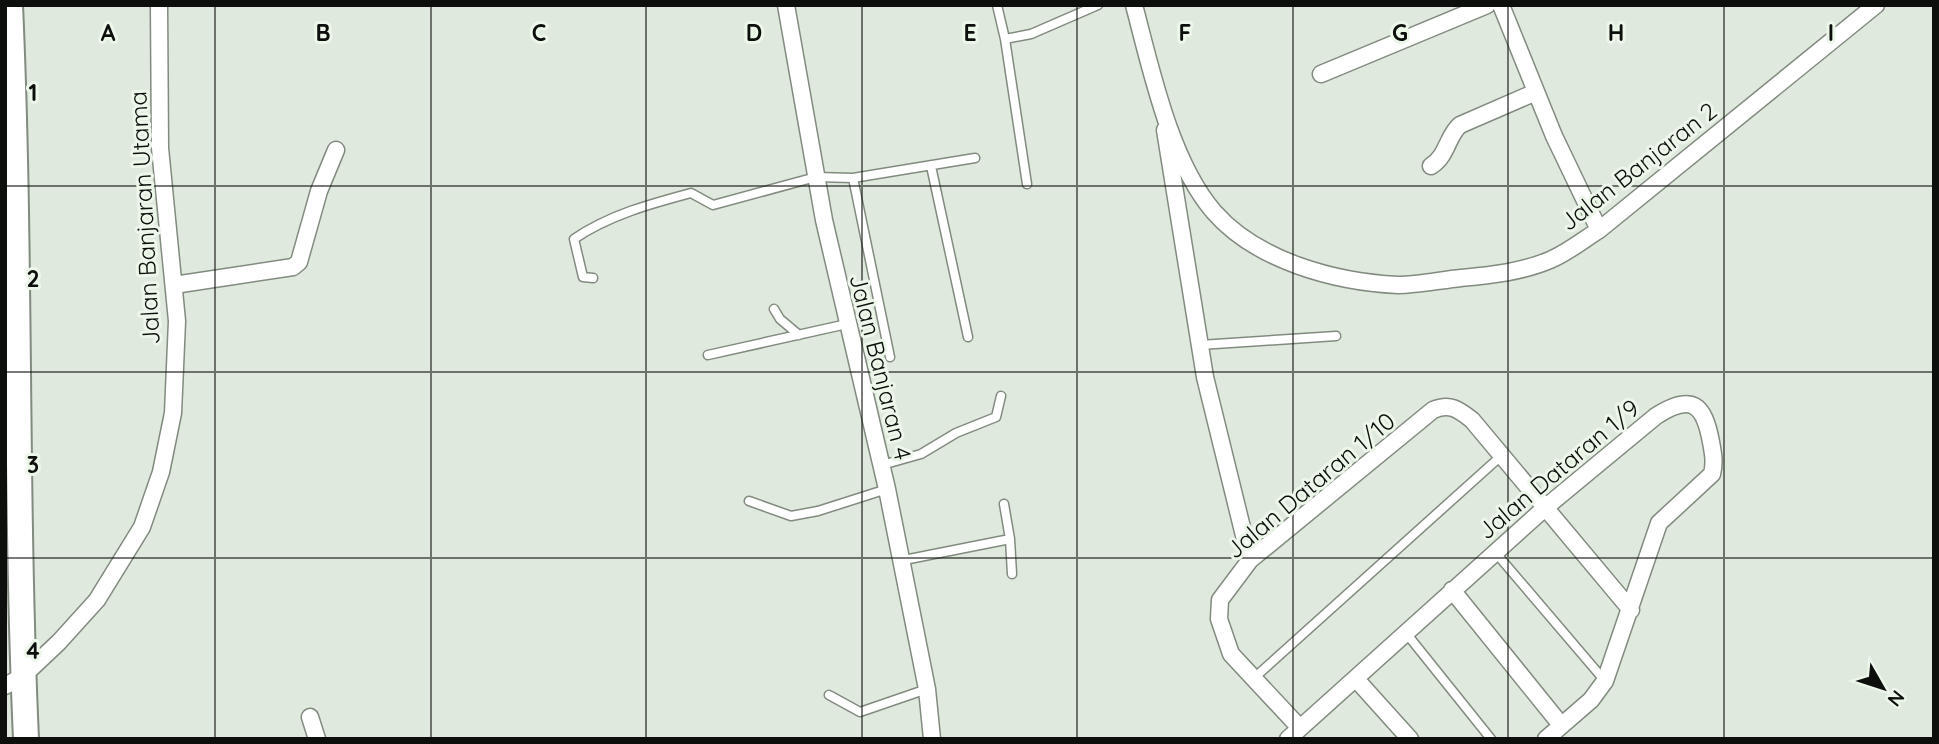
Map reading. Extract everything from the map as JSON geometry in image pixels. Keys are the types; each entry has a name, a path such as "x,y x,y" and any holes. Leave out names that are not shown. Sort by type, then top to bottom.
{"main road":[{"path":"10,5 16,145 11,420 14,681 25,738"},
{"path":"5,710 25,738"}],"street":[{"name":"Jalan Banjaran Utama","path":"14,681 59,642 97,600 142,527 161,472 173,413 177,321 160,148 159,5"},
{"name":"Jalan Banjaran 4","path":"786,5 816,177 847,324 882,465 899,561 927,689 932,739"},
{"name":"Jalan Banjaran 2","path":"1134,5 1161,107 1190,173 1214,212 1261,250 1347,279 1400,285 1523,270 1552,260 1600,230 1876,5"},
{"path":"1321,74 1487,5"},
{"path":"1501,5 1536,92 1600,230"},
{"path":"1431,166 1446,152 1454,130 1461,125 1536,92"},
{"path":"1161,107 1205,377 1250,560"},
{"path":"174,285 293,267 299,262 319,191 336,150"},
{"name":"Jalan Dataran 1/9","path":"1294,733 1546,507 1672,406 1688,404 1698,408 1706,416 1715,464 1712,474 1659,523 1605,681 1591,700 1546,739"},
{"name":"Jalan Dataran 1/10","path":"1294,733 1254,678 1231,654 1219,619 1220,600 1250,560 1433,410 1444,406 1456,408 1472,420 1631,610"},
{"path":"1452,590 1561,725"},
{"path":"1356,679 1410,739"},
{"path":"310,717 317,739"}],"lane":[{"path":"997,5 1005,39 1027,184"},
{"path":"1005,39 1031,34 1098,5"},
{"path":"593,278 583,277 574,239 594,225 647,205 691,193 713,205 816,177 853,178 975,158"},
{"path":"930,166 968,337"},
{"path":"853,178 890,357"},
{"path":"774,309 779,319 799,335"},
{"path":"708,355 847,324"},
{"path":"1200,345 1336,336"},
{"path":"882,465 921,454 956,433 996,417 1001,397"},
{"path":"1254,678 1501,456"},
{"path":"749,501 791,516 818,511 887,489"},
{"path":"1004,504 1012,574"},
{"path":"899,561 1010,539"},
{"path":"1495,552 1605,681"},
{"path":"1406,633 1491,739"},
{"path":"829,695 860,712 927,689"}]}
